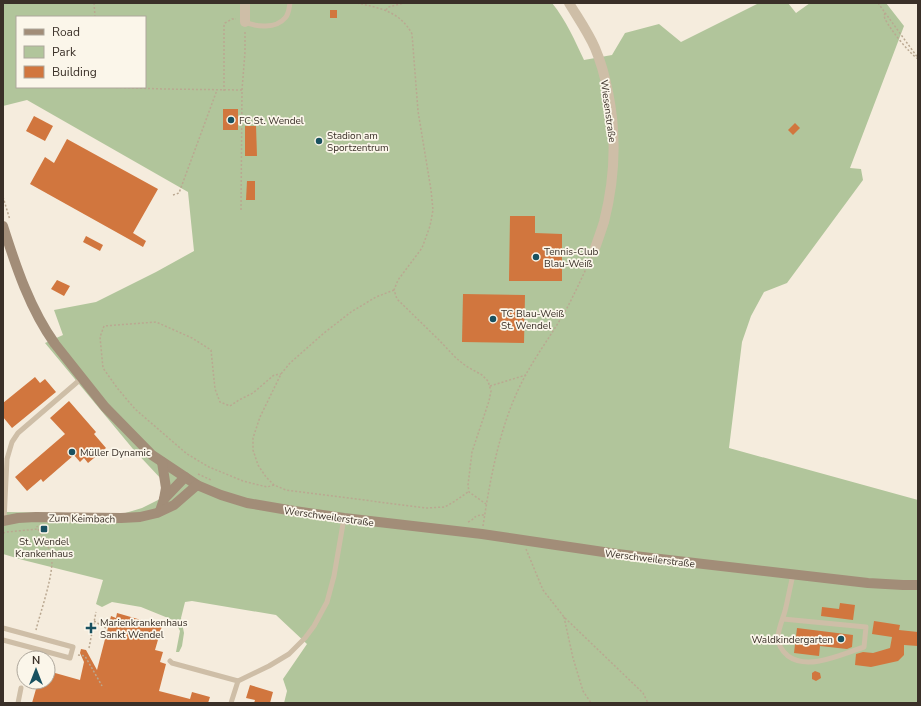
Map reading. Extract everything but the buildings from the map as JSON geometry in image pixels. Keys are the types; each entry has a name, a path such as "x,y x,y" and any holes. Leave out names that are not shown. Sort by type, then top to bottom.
{"main road":[{"name":"Werschweilerstraße","path":"7,223 15,264 29,298 48,334 82,378 105,407 152,455 197,485 221,495 248,503 294,511 482,534 617,554 868,583 903,585 918,584"},
{"path":"160,511 166,488 162,462"},
{"path":"164,499 185,477"},
{"name":"Zum Keimbach","path":"3,521 36,517 140,517 174,505 197,485"}],"street":[{"path":"245,3 245,22"},
{"name":"Wiesenstraße","path":"569,3 595,48 603,70 610,102 613,126 614,154 612,182 604,224 595,248"}],"lane":[{"path":"245,22 250,24 271,26 279,24 286,18 289,12 290,3"},
{"path":"3,521 7,459 12,442 18,433 82,378"},
{"path":"170,661 172,663 238,681 269,666 289,654 305,638 314,626 327,602 334,576 344,518"},
{"path":"783,619 866,627 864,647 823,660 810,662 802,662 792,659 785,654 780,646 778,636 793,575"},
{"path":"3,628 74,647 70,658 3,640"},
{"path":"231,703 238,681"},
{"path":"18,703 21,690"}],"path":[{"path":"94,3 95,16"},
{"path":"357,3 386,10 396,15 408,26 412,34 418,111 433,210 430,226 422,248 398,280 394,290 397,299 440,340 456,358 466,366 482,375 488,381 491,391 472,452 468,485 469,492 486,504"},
{"path":"386,10 388,7 404,3"},
{"path":"878,3 918,58"},
{"path":"885,12 884,18 888,25 912,54 918,58"},
{"path":"224,91 224,26 225,23 232,19 238,19 245,22 246,52 242,90 241,210"},
{"path":"142,88 224,91 242,90"},
{"path":"174,195 179,193 217,90"},
{"path":"3,197 7,223"},
{"path":"482,534 486,504 499,443 507,416 526,375 567,308 595,248"},
{"path":"394,290 376,297 350,312 290,363 280,374 260,417 253,438 253,450 258,465 266,477 274,485 286,490 426,508 445,507 469,492"},
{"path":"274,485 267,488 242,481 209,467 181,450 135,409 103,368 100,337 104,326 156,322 192,338 211,350 215,389 220,402 230,406 253,393 274,375 280,374"},
{"path":"490,386 526,375"},
{"path":"196,473 214,482"},
{"path":"463,523 469,522 477,515 485,515"},
{"path":"34,636 50,577 52,564 52,554 36,525 36,517"},
{"path":"3,533 38,529"},
{"path":"522,540 543,590 564,617 643,693 648,703"},
{"path":"89,648 96,612"},
{"path":"564,617 573,658 583,691 591,703"},
{"path":"94,622 106,628 108,634 127,639"}],"green space":[{"path":"3,3 552,3 566,23 584,60 612,55 625,33 659,24 681,42 759,3 788,3 796,13 810,3 886,3 904,26 850,168 861,169 863,180 787,283 764,292 751,316 742,342 729,448 918,500 918,703 284,703 287,691 283,679 307,644 276,615 192,601 185,602 181,618 184,633 182,646 179,652 176,652 180,631 173,620 141,607 112,602 102,607 96,604 103,580 3,554 3,510 7,512 122,514 142,508 160,499 163,481 133,449 45,343 63,335 54,310 96,302 194,251 188,192 27,100 3,106"}],"place":[{"name":"FC St. Wendel","path":"231,120"},
{"name":"Stadion am Sportzentrum","path":"319,141"},
{"name":"Tennis-Club Blau-Weiß","path":"536,257"},
{"name":"TC Blau-Weiß St. Wendel","path":"493,319"},
{"name":"Müller Dynamic","path":"72,452"},
{"name":"St. Wendel Krankenhaus","path":"44,529"},
{"name":"Marienkrankenhaus Sankt Wendel","path":"91,628"},
{"name":"Waldkindergarten","path":"841,639"}]}
